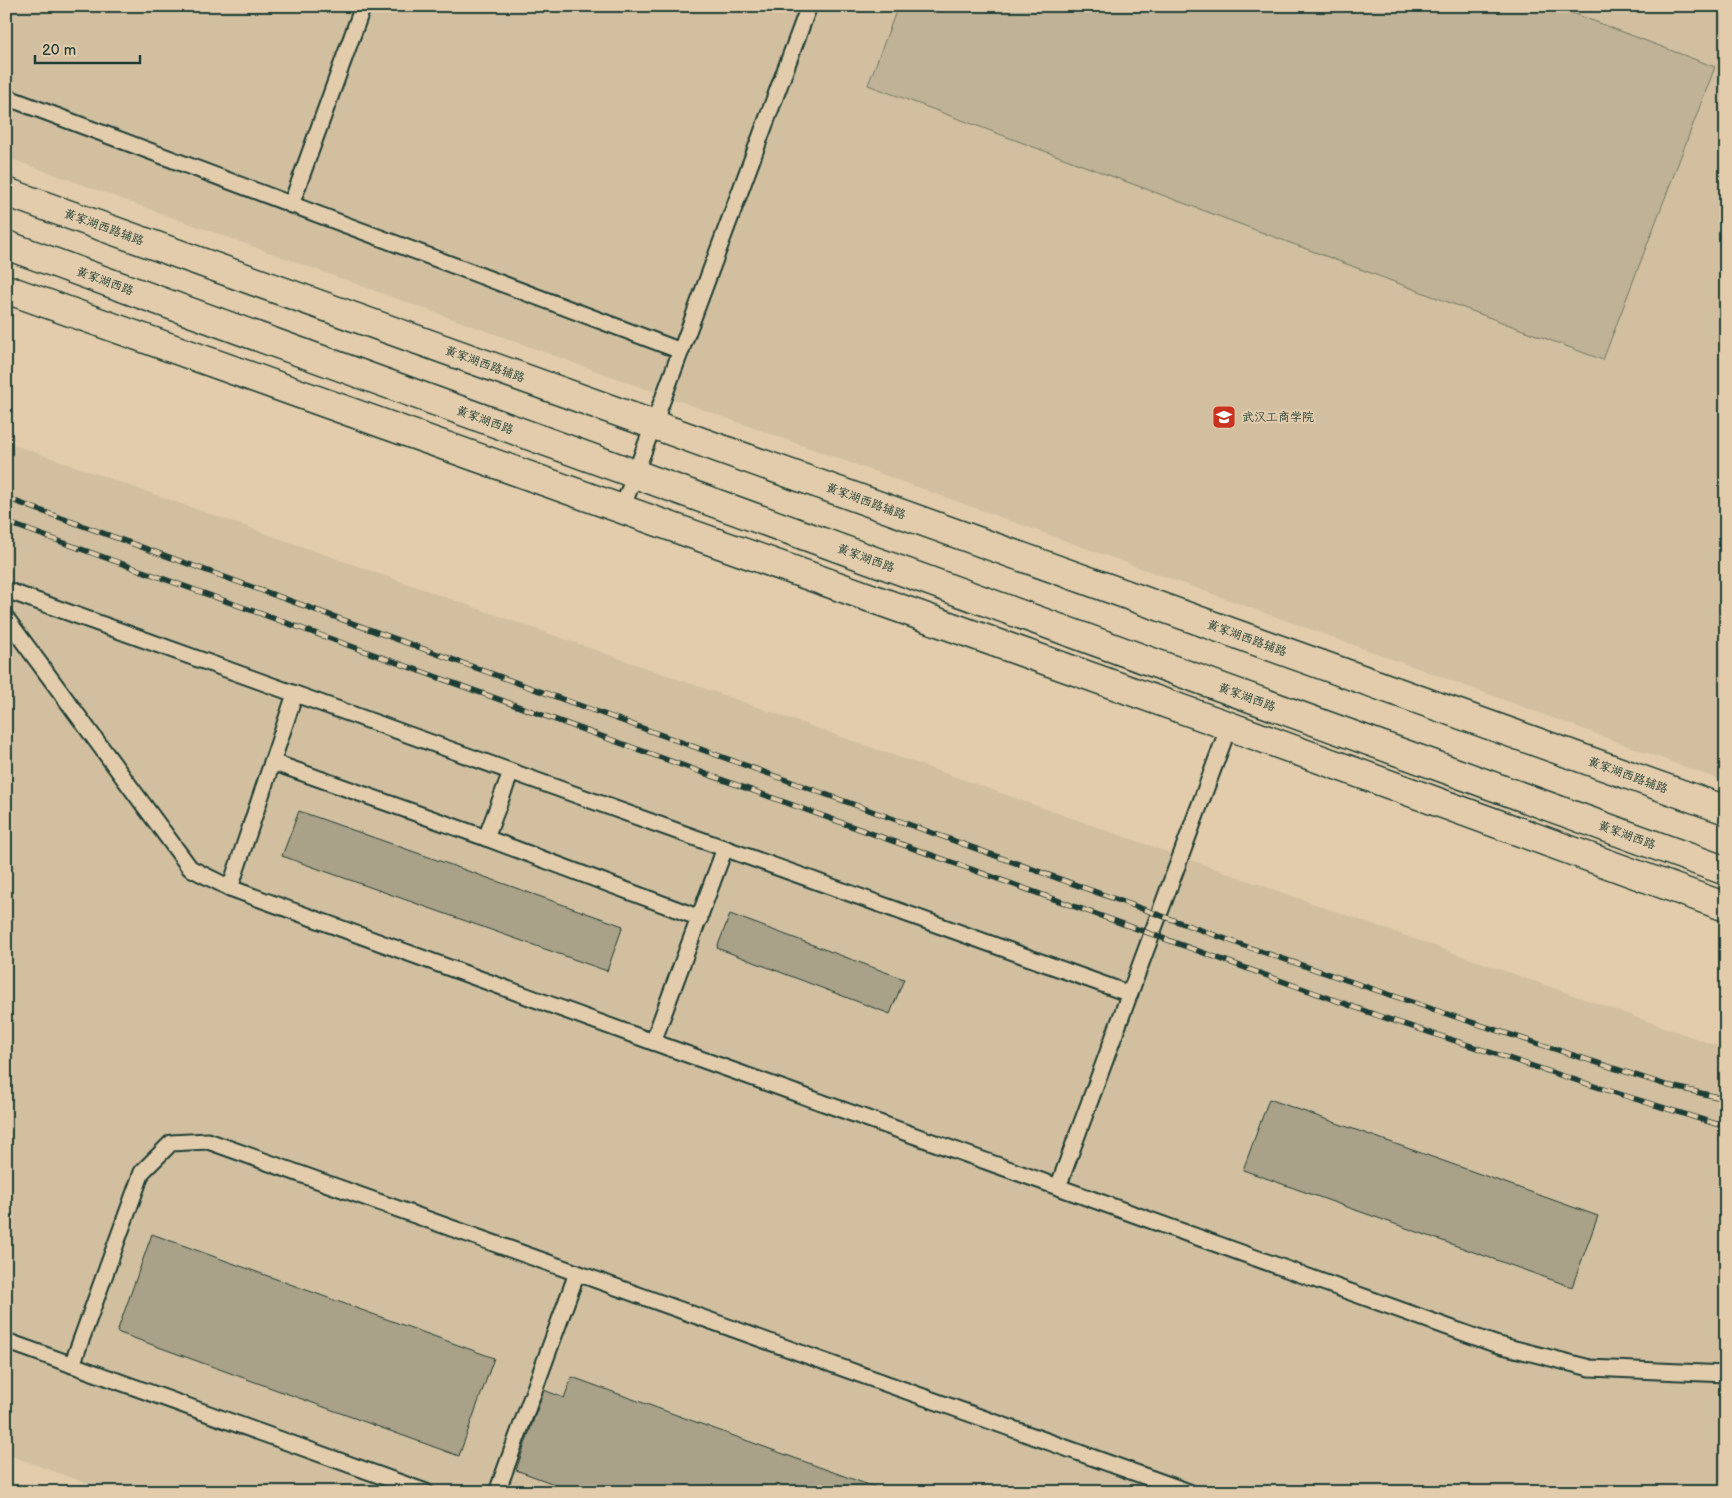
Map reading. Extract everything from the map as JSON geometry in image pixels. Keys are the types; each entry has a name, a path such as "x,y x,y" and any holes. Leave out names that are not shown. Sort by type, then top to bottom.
{"main road":[{"name":"黄家湖西路辅路","path":"6,192 1726,810"},
{"name":"黄家湖西路","path":"6,245 1726,871"},
{"path":"6,289 1229,726 1726,907"}],"lane":[{"path":"291,205 363,6"},
{"path":"622,509 809,6"},
{"path":"6,97 681,351"},
{"path":"6,590 1130,994"},
{"path":"6,618 190,868 230,888 1495,1344 1590,1368 1726,1374"},
{"path":"230,888 296,694"},
{"path":"1058,1187 1229,726"},
{"path":"272,762 486,838 700,918"},
{"path":"486,838 511,772"},
{"path":"653,1042 725,848"},
{"path":"72,1365 142,1172 170,1143 208,1141 1189,1492"},
{"path":"497,1492 577,1272"},
{"path":"6,1341 426,1492"}],"shaded area":[{"name":"武汉工商学院","path":"6,6 1726,6 1726,782 1439,676 6,157"},
{"path":"898,6 1554,6 1715,67 1603,360 868,85"},
{"path":"6,442 1726,1049 1726,1492 111,1492 6,1454"}],"building":[{"path":"299,811 623,926 607,971 282,856"},
{"path":"730,914 904,979 890,1014 717,948"},
{"path":"1269,1099 1598,1216 1572,1287 1243,1170"},
{"path":"152,1234 494,1358 459,1456 117,1332"},
{"path":"572,1377 888,1492 576,1492 516,1470 544,1390 564,1398"}],"railway":[{"path":"6,498 1245,946 1666,1085 1726,1099"},
{"path":"6,522 1379,1016 1726,1127"}],"place":[{"name":"武汉工商学院","path":"1224,417"}]}
